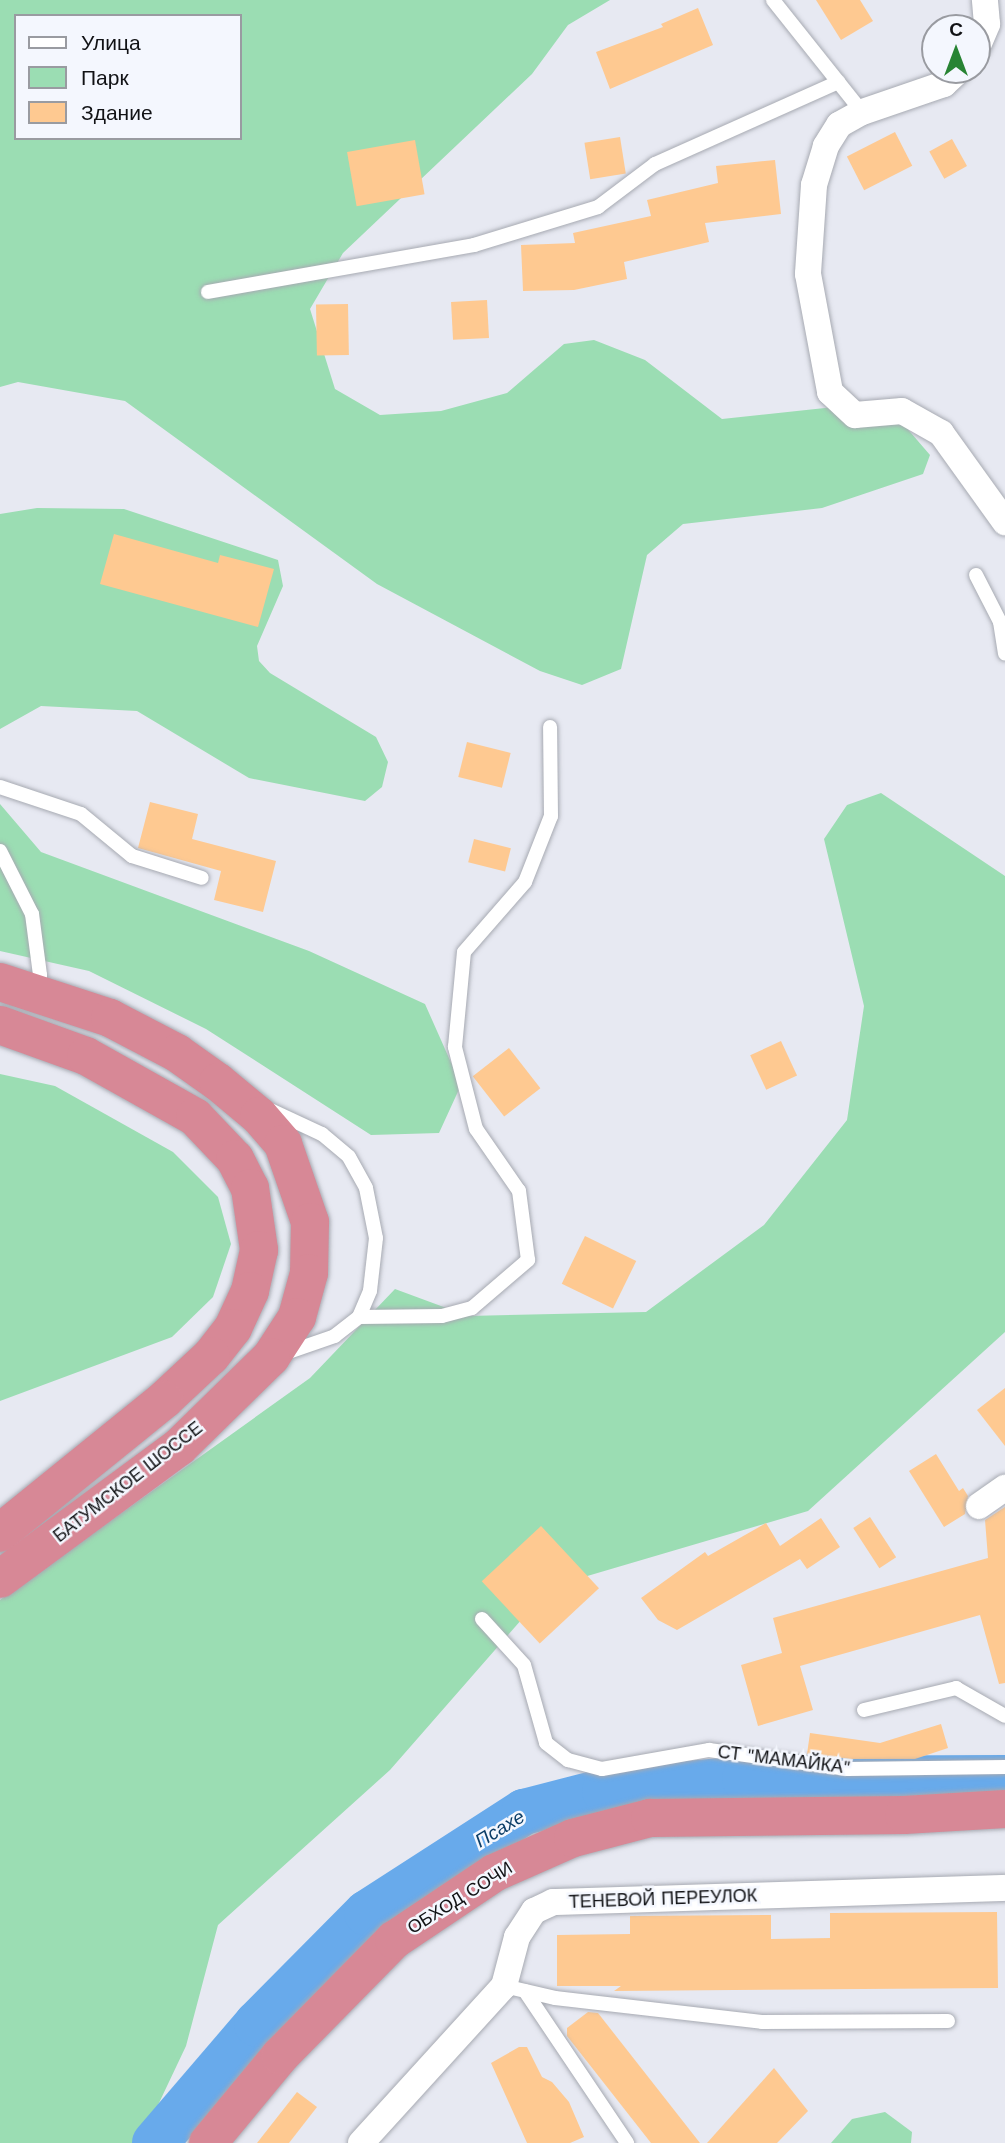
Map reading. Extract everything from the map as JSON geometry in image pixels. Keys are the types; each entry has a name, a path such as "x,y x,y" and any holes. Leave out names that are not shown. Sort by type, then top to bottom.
{"highway":[{"name":"БАТУМСКОЕ ШОССЕ","path":"0,1579 179,1447 271,1357 297,1317 309,1273 310,1222 283,1144 237,1098 177,1054 110,1018 17,987"},
{"path":"0,1025 86,1056 195,1116 235,1159 250,1188 258,1250 244,1304 233,1328 211,1356 164,1400 0,1533"},
{"name":"ОБХОД СОЧИ","path":"208,2143 280,2056 394,1940 494,1873 573,1838 650,1818 904,1815 1005,1809"}],"street":[{"path":"944,84 862,112 839,125 826,146 814,185 808,274 830,392 855,415 902,411 941,433 1005,522"},
{"path":"979,1506 1005,1488"},
{"name":"ТЕНЕВОЙ ПЕРЕУЛОК","path":"361,2143 515,1988 517,1937 534,1911 553,1902 1005,1888"}],"lane":[{"path":"773,0 799,27 862,112"},
{"path":"208,292 474,244 598,206 655,164 838,82"},
{"path":"976,575 1000,622 1005,654"},
{"path":"359,1317 442,1316 472,1308 528,1260 519,1191 476,1129 454,1047 464,952 525,882 551,816 550,727"},
{"path":"0,787 81,814 132,856 202,878"},
{"path":"0,851 32,914 40,975 17,987"},
{"path":"237,1098 312,1129 349,1157 366,1188 376,1238 370,1291 359,1317 335,1336 271,1357"},
{"name":"СТ \"МАМАЙКА\"","path":"482,1619 524,1665 546,1743 568,1760 602,1769 709,1750 848,1769 1005,1767"},
{"path":"864,1710 956,1688 1005,1716"},
{"path":"515,1988 762,2022 948,2021"},
{"path":"515,1988 627,2143"}],"green space":[{"path":"0,0 610,0 568,25 532,74 343,253 310,309 335,389 380,415 441,411 507,393 564,344 594,340 645,360 722,419 862,404 905,426 930,455 923,474 822,508 683,524 647,555 621,669 582,685 540,671 377,584 125,401 18,382 0,387"},
{"path":"37,508 124,509 278,560 283,586 257,646 259,661 270,673 376,737 388,762 382,787 365,801 249,778 137,711 41,706 0,729 0,514"},
{"path":"881,793 1005,876 1005,1332 808,1511 550,1587 390,1770 218,1925 186,2046 140,2143 0,2143 0,1600 310,1378 395,1289 468,1316 646,1312 764,1225 847,1120 864,1006 824,839 847,805"},
{"path":"0,804 41,852 309,951 425,1004 461,1085 439,1133 371,1135 206,1029 89,971 0,951"},
{"path":"0,1074 55,1086 173,1152 218,1197 231,1244 213,1297 172,1337 0,1401"},
{"path":"885,2112 912,2132 911,2143 831,2143 852,2119"}],"building":[{"path":"816,0 860,0 873,21 841,40"},
{"path":"698,8 713,45 610,89 596,52 663,27 661,24"},
{"path":"895,132 912,166 864,190 847,157"},
{"path":"620,137 626,174 590,179 584,143"},
{"path":"952,139 967,166 944,179 929,152"},
{"path":"415,140 425,194 357,206 347,152"},
{"path":"775,160 781,214 705,223 709,242 624,262 627,279 574,290 523,291 521,245 575,243 573,233 651,216 647,200 718,183 716,166"},
{"path":"487,300 489,338 453,340 451,302"},
{"path":"348,304 349,355 317,356 316,305"},
{"path":"114,534 218,563 220,555 274,569 258,627 100,584"},
{"path":"467,742 511,753 502,788 458,777"},
{"path":"150,802 198,814 192,839 276,861 263,912 214,900 221,871 138,848"},
{"path":"474,839 511,848 505,871 468,862"},
{"path":"781,1041 797,1075 766,1090 750,1055"},
{"path":"509,1048 540,1088 504,1117 473,1076"},
{"path":"585,1236 636,1261 613,1309 562,1284"},
{"path":"1005,1388 1005,1446 977,1410"},
{"path":"936,1454 959,1491 963,1488 968,1496 965,1514 944,1527 909,1471"},
{"path":"1005,1507 1005,1683 999,1684 980,1615 800,1666 813,1710 758,1726 741,1665 782,1653 773,1618 988,1558 985,1520"},
{"path":"870,1517 896,1557 879,1568 853,1528"},
{"path":"821,1518 840,1547 807,1569 800,1559 677,1630 658,1620 641,1598 705,1552 708,1556 766,1523 780,1546"},
{"path":"541,1526 599,1588 540,1643 482,1581"},
{"path":"941,1724 948,1748 915,1759 849,1759 807,1754 810,1733 880,1743"},
{"path":"997,1912 998,1988 614,1991 621,1986 557,1986 557,1935 630,1934 630,1916 771,1915 771,1939 830,1938 830,1913"},
{"path":"588,2012 598,2013 700,2143 651,2143 567,2036 567,2028"},
{"path":"519,2047 527,2047 542,2077 552,2082 569,2102 584,2137 570,2143 527,2143 491,2063"},
{"path":"774,2068 808,2111 777,2143 707,2143"},
{"path":"297,2092 317,2107 289,2143 257,2143"}],"waterway":[{"name":"Псахе","path":"155,2143 257,2024 367,1913 524,1812 605,1791 745,1779 1005,1778"}]}
